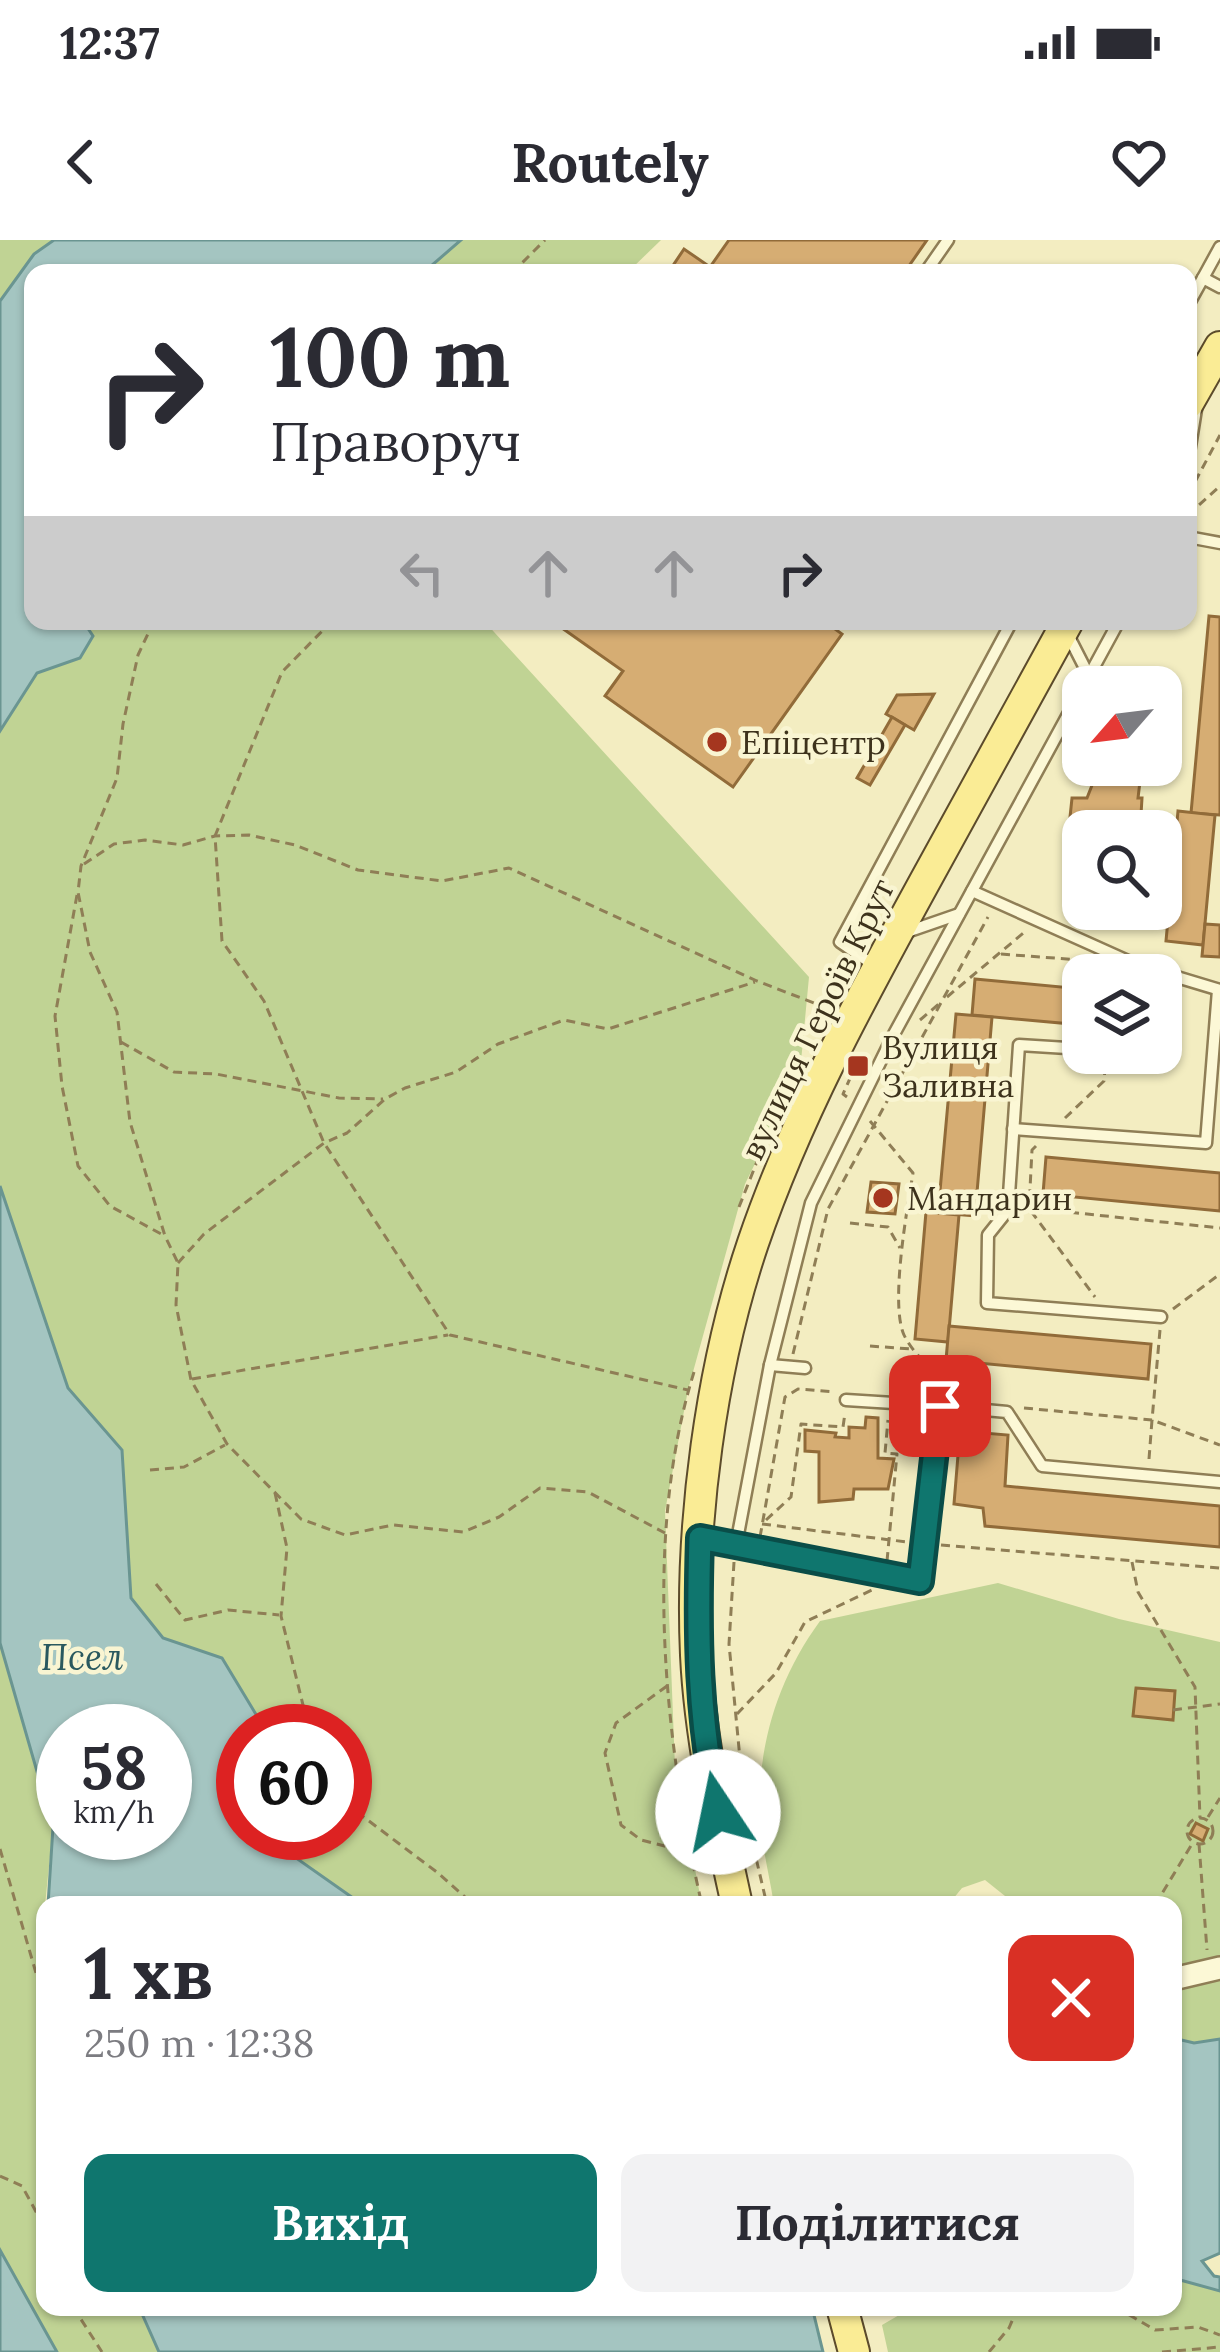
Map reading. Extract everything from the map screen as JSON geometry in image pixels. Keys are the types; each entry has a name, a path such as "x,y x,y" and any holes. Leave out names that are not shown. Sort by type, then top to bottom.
{"main road":[{"path":"1197,388 1220,347"},
{"name":"вулиця Героїв Крут","path":"735,1896 708,1767 696,1654 709,1436 729,1331 752,1246 780,1172 851,1019 1059,630"},
{"path":"844,2316 854,2352"}],"street":[{"path":"1182,1977 1214,1969"}],"lane":[{"path":"1197,289 1220,247"},
{"path":"1197,280 1220,287"},
{"path":"878,968 839,942 1007,630"},
{"path":"1066,630 1084,666"},
{"path":"1093,666 1114,630"},
{"path":"736,1545 770,1365 811,1203 858,1105 1062,723"},
{"path":"973,891 1105,954"},
{"path":"895,936 959,914"},
{"path":"1013,1129 1206,1143 1219,990 1182,981"},
{"path":"1062,1047 1019,1045 1008,1210 988,1235 986,1303 1161,1317"},
{"path":"770,1365 805,1367"},
{"path":"845,1406 1007,1412 1042,1466 1220,1482"},
{"path":"700,1538 920,1581 940,1406"}],"path":[{"path":"521,264 545,240"},
{"path":"1197,478 1220,435"},
{"path":"1197,507 1220,486"},
{"path":"150,630 138,655 117,778 81,866 55,1016 62,1086 78,1166 110,1206 165,1235"},
{"path":"323,630 282,672 215,836 222,941 264,1001 324,1143 450,1335"},
{"path":"81,866 114,844 145,840 183,845 215,836 249,835 295,845 358,870 442,880 509,868 851,1019"},
{"path":"78,892 90,952 117,1012 130,1122 178,1263 176,1305 191,1380 227,1444 302,1520 345,1535 393,1525 463,1532 499,1517 540,1488 588,1492 665,1533"},
{"path":"785,1397 828,1209 996,901"},
{"path":"915,1024 1038,920"},
{"path":"999,953 1062,958"},
{"path":"178,1263 204,1234 405,1088 456,1072 498,1044 564,1020 608,1029 757,981"},
{"path":"121,1042 174,1072 216,1074 339,1098 385,1099"},
{"path":"858,1105 913,1173 901,1250 902,1330 913,1349 968,1402"},
{"path":"1010,1183 1107,1313"},
{"path":"1029,1208 1220,1228"},
{"path":"850,1223 888,1226 901,1250"},
{"path":"1161,1317 1220,1274"},
{"path":"191,1380 450,1335 688,1390"},
{"path":"870,1346 913,1349"},
{"path":"845,1406 843,1427 801,1424 791,1497 762,1524 924,1544 1220,1568"},
{"path":"885,1574 897,1454 885,1453 888,1415"},
{"path":"1147,1475 1152,1420 1220,1444"},
{"path":"150,1470 184,1467 227,1444"},
{"path":"275,1492 287,1549 281,1616 302,1704"},
{"path":"736,1545 729,1644 745,1811 765,1896"},
{"path":"1132,1560 1138,1592 1195,1687 1203,1819 1212,1835 1196,1844 1161,1896"},
{"path":"736,1715 776,1672 805,1622 899,1577"},
{"path":"156,1584 185,1620 228,1610 281,1616"},
{"path":"669,1685 616,1723 605,1753 621,1825 641,1840 690,1852"},
{"path":"1173,1710 1220,1704"},
{"path":"1214,1969 1196,1844 1187,1828 1203,1819 1220,1798"},
{"path":"372,1824 463,1896"},
{"path":"0,1849 36,1973"},
{"path":"0,2176 22,2186 36,2212"},
{"path":"79,2316 102,2352"},
{"path":"989,2352 1014,2316"},
{"path":"1131,2316 1155,2330 1198,2327 1220,2335"},
{"path":"1162,2352 1220,2347"}],"green space":[{"path":"0,240 54,240 24,264 0,301"},
{"path":"461,240 661,240 636,264 433,264"},
{"path":"89,630 492,630 809,977 800,1072 745,1184 688,1390 665,1511 675,1767 700,1896 350,1896 299,1860 372,1860 372,1704 250,1704 222,1658 163,1638 131,1598 122,1450 68,1388 0,1186 0,731 37,673 93,636"},
{"path":"998,1583 1119,1619 1220,1642 1220,2039 1182,2040 1182,1896 1005,1896 985,1880 962,1888 955,1896 772,1896 759,1816 764,1754 784,1685 820,1621"},
{"path":"0,1643 36,1768 36,1860 50,1860 46,1896 36,1896 36,2314 0,2250"},
{"path":"1182,2280 1220,2291 1220,2352 888,2352 882,2325 898,2316 1182,2316"},
{"path":"37,2316 143,2316 159,2352 57,2352"}],"water":[{"path":"54,240 461,240 433,264 27,264"},
{"path":"24,268 24,630 89,630 93,636 80,658 37,673 0,731 0,301"},
{"name":"Псел","path":"0,1186 68,1388 122,1450 131,1598 163,1638 222,1658 250,1704 216,1704 216,1860 299,1860 350,1896 49,1896 51,1860 192,1860 192,1704 36,1704 36,1768 0,1643"},
{"path":"1220,2039 1220,2253 1202,2261 1220,2277 1220,2291 1182,2280 1182,2040"},
{"path":"0,2250 57,2352 0,2352"},
{"path":"143,2316 814,2316 823,2352 159,2352"}],"building":[{"path":"729,240 927,240 910,264 712,264"},
{"path":"684,249 706,264 674,264"},
{"path":"1209,616 1220,617 1220,815 1191,813"},
{"name":"Епіцентр","path":"565,630 836,630 842,634 733,787 605,696 623,671"},
{"path":"934,694 914,730 886,714 897,695"},
{"path":"892,717 905,725 870,785 857,778"},
{"path":"1092,786 1139,786 1141,810 1071,810 1072,798 1087,798"},
{"path":"1182,811 1215,815 1203,945 1166,941 1167,930 1182,930"},
{"path":"1205,924 1220,925 1220,957 1202,956"},
{"path":"975,979 1062,987 1062,1023 972,1015"},
{"path":"956,1014 992,1017 975,1216 938,1213"},
{"path":"1046,1157 1220,1173 1220,1211 1043,1194"},
{"name":"Мандарин","path":"871,1182 899,1184 895,1214 867,1212"},
{"path":"926,1212 959,1215 948,1342 915,1339"},
{"path":"949,1326 1151,1344 1148,1379 946,1360"},
{"path":"866,1417 878,1418 878,1458 894,1459 888,1489 854,1489 853,1499 819,1502 819,1452 805,1451 805,1430 849,1438 849,1427 865,1428"},
{"path":"960,1431 1008,1435 1005,1486 1220,1506 1220,1547 985,1526 983,1508 954,1504"},
{"path":"1136,1688 1175,1691 1173,1720 1133,1716"},
{"path":"1196,1823 1208,1829 1203,1841 1190,1834"}],"place":[{"name":"Епіцентр","path":"717,742"},
{"name":"Вулиця Заливна","path":"858,1066"},
{"name":"Мандарин","path":"883,1198"}],"route":[{"path":"718,1812 708,1767 696,1654 700,1538 920,1581 940,1406"}]}
